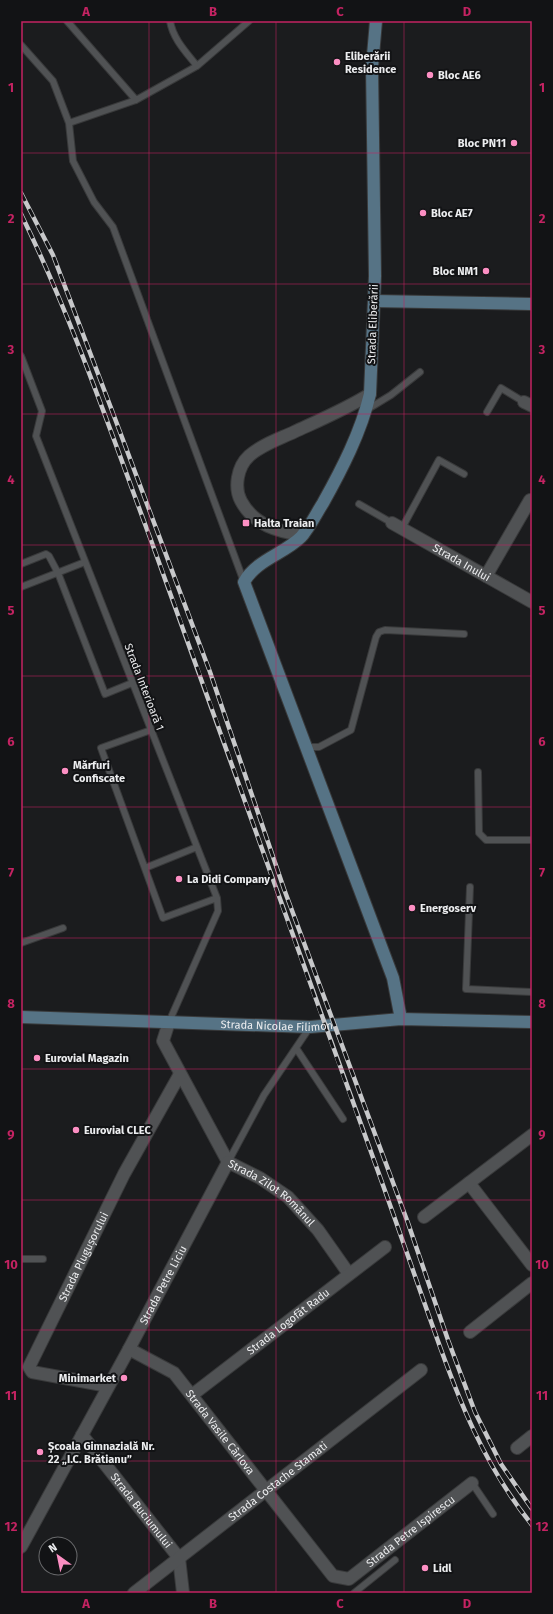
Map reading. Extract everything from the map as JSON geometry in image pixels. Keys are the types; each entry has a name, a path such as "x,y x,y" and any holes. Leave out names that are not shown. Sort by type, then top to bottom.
{"street":[{"name":"Strada Eliberării","path":"244,582 248,574 256,567 284,550 302,535 331,489 367,409 370,394 374,301 372,67 376,21"},
{"path":"374,301 532,304"},
{"path":"302,535 284,532 266,526 250,514 240,500 237,484 239,470 248,457 266,444 351,406 370,394"},
{"path":"486,576 530,500"},
{"name":"Strada Inului","path":"397,525 532,602"},
{"path":"244,582 393,978 401,1019"},
{"name":"Strada Nicolae Filimon","path":"21,1016 310,1027 401,1019 532,1022"},
{"name":"Strada Zilot Românul","path":"169,1022 163,1041 228,1162 260,1178 288,1197 318,1230 349,1274"},
{"name":"Strada Plugușorului","path":"108,1386 32,1372 29,1367 124,1174 180,1074"},
{"path":"424,1217 532,1135"},
{"name":"Strada Petre Liciu","path":"21,1547 129,1349 228,1162"},
{"path":"469,1183 532,1265"},
{"name":"Strada Logofăt Radu","path":"192,1395 385,1247"},
{"path":"470,1332 532,1283"},
{"name":"Strada Vasile Cârlova","path":"129,1349 174,1373 334,1576 349,1579"},
{"name":"Strada Costache Stamati","path":"134,1593 421,1370"},
{"name":"Strada Buciumului","path":"82,1435 180,1558 182,1593"},
{"path":"516,1448 532,1436"},
{"name":"Strada Petre Ispirescu","path":"349,1579 472,1483"}],"lane":[{"path":"67,21 136,100"},
{"path":"170,21 171,29 177,41 197,66"},
{"path":"69,123 136,100 197,66 249,21"},
{"path":"21,45 53,82 69,123 73,161 94,202 113,227 244,582"},
{"name":"Strada Interioară 1","path":"21,356 42,411 36,436 217,898 218,911 169,1022"},
{"path":"367,409 392,394 420,372"},
{"path":"487,412 500,388 528,404"},
{"path":"359,504 397,525 439,460 464,474"},
{"path":"21,564 47,554 58,573 105,694 132,683"},
{"path":"21,587 85,562"},
{"path":"306,747 319,747 351,730 376,637 380,632 385,630 464,634"},
{"path":"151,730 101,748 163,918 217,898"},
{"path":"478,772 479,833 486,840 532,840"},
{"path":"145,868 197,847"},
{"path":"470,887 466,989 532,992"},
{"path":"21,943 62,928"},
{"name":"Strada Petre Liciu","path":"228,1162 264,1095 310,1027"},
{"path":"296,1048 343,1119"},
{"path":"21,1258 43,1259"},
{"path":"472,1483 493,1514"},
{"path":"354,1593 395,1560"}],"railway":[{"path":"21,193 53,255 210,672 284,889 408,1223 448,1340 475,1412 501,1464 532,1509"},
{"path":"21,214 58,295 106,419 180,620 453,1382 486,1456 515,1502 532,1525"}],"place":[{"name":"Eliberării Residence","path":"337,62"},
{"name":"Bloc AE6","path":"430,75"},
{"name":"Bloc PN11","path":"514,143"},
{"name":"Bloc AE7","path":"423,213"},
{"name":"Bloc NM1","path":"486,271"},
{"name":"Halta Traian","path":"246,523"},
{"name":"Mărfuri Confiscate","path":"65,771"},
{"name":"La Didi Company","path":"179,879"},
{"name":"Energoserv","path":"412,908"},
{"name":"Eurovial Magazin","path":"37,1058"},
{"name":"Eurovial CLEC","path":"76,1130"},
{"name":"Minimarket","path":"124,1378"},
{"name":"Școala Gimnazială Nr. 22 „I.C. Brătianu”","path":"40,1452"},
{"name":"Lidl","path":"425,1568"}]}
